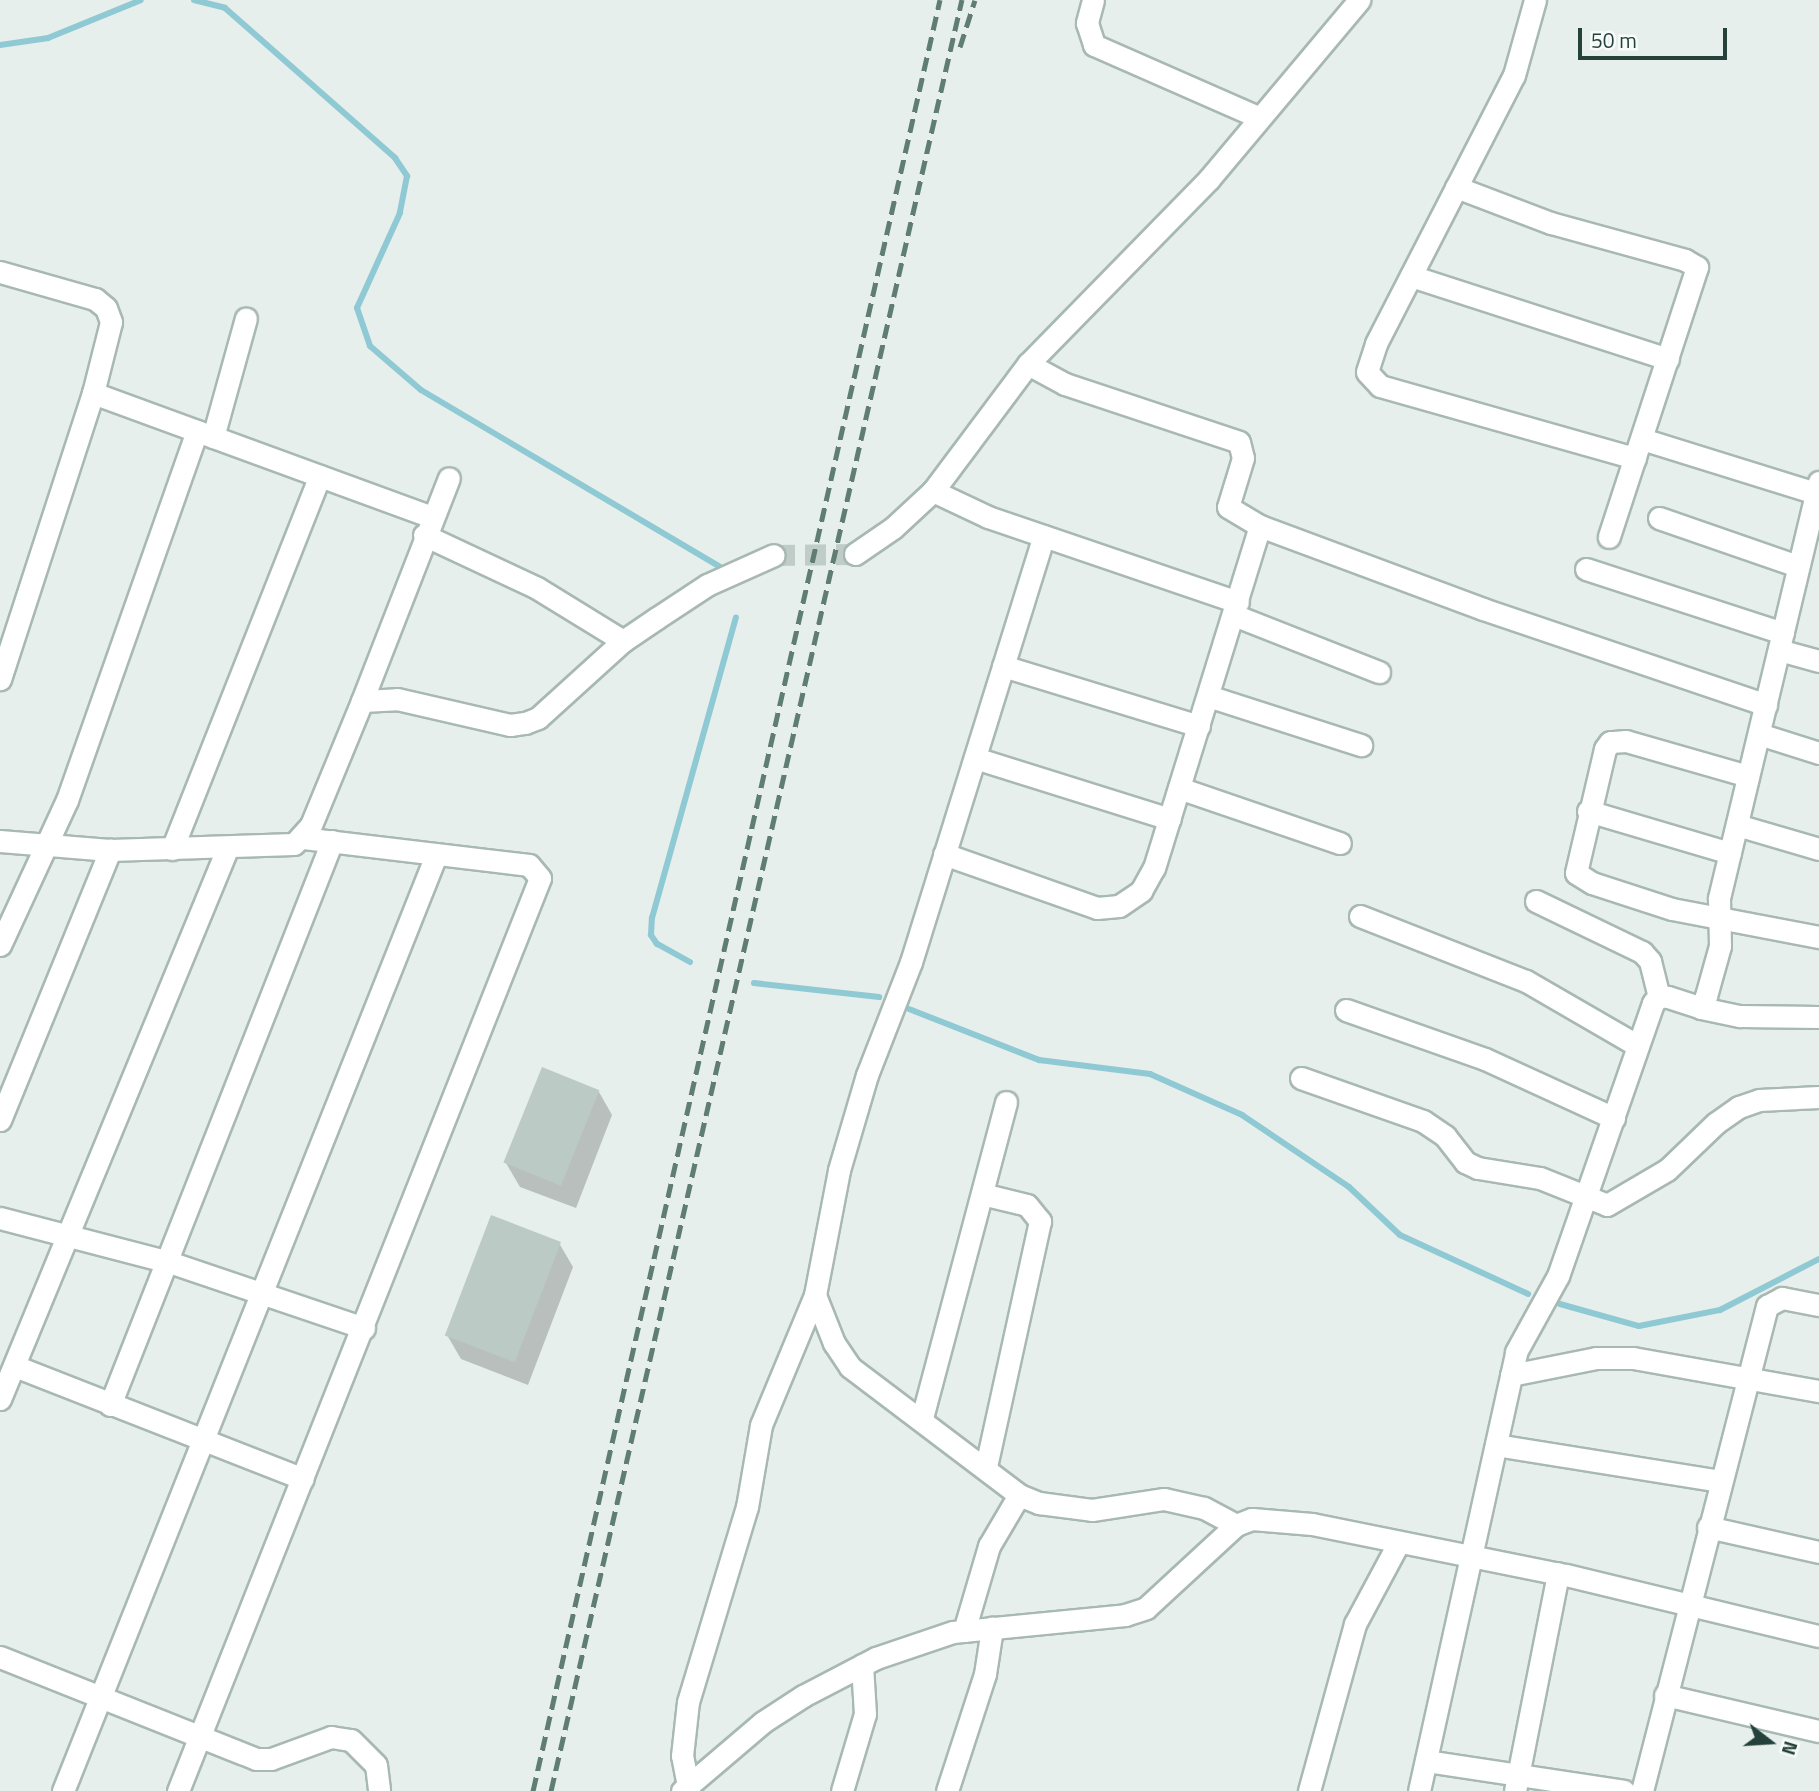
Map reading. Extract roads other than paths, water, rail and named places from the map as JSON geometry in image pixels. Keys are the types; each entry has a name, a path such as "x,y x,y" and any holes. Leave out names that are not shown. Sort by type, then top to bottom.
{"street":[{"path":"1093,0 1087,23 1094,45 1260,118"},
{"path":"855,554 893,528 933,491 1028,364 1101,294 1260,118 1359,0"},
{"path":"1535,0 1514,75 1368,363 1373,382 1639,448 1817,487 1806,561 1781,642 1730,853 1719,917 1720,946 1701,1008"},
{"path":"1456,187 1551,223 1693,262 1696,274 1609,537"},
{"path":"0,272 95,299 106,308 111,322 93,393 0,678"},
{"path":"1411,275 1668,359"},
{"path":"0,944 82,760 246,318"},
{"path":"1028,364 1065,384 1239,442 1243,457 1228,508 1260,526 1483,609 1766,705"},
{"path":"93,393 320,476 428,526 623,641"},
{"path":"172,849 320,476"},
{"path":"304,838 362,701 428,526 449,478"},
{"path":"933,491 1236,609 1379,672"},
{"path":"1660,518 1806,561"},
{"path":"944,854 1108,909 1141,891 1150,879 1170,819 1260,526"},
{"path":"686,1789 682,1756 688,1702 747,1507 761,1425 815,1295 839,1170 863,1087 911,962 1044,536"},
{"path":"362,701 397,699 510,725 525,723 538,718 623,641 707,584 775,555"},
{"path":"1587,569 1781,642 1819,661"},
{"path":"1003,666 1199,726"},
{"path":"1208,696 1361,745"},
{"path":"1759,734 1819,753"},
{"path":"1748,776 1617,739 1605,749 1588,811 1575,863 1582,879 1672,909 1819,937"},
{"path":"975,758 1170,819"},
{"path":"1179,788 1340,843"},
{"path":"1588,811 1730,853"},
{"path":"1737,825 1819,849"},
{"path":"0,841 110,850 227,849 293,844 304,838 529,865 540,878 364,1328 178,1791"},
{"path":"110,1405 169,1262 332,841"},
{"path":"0,1399 227,849"},
{"path":"0,1119 110,850"},
{"path":"63,1791 436,855"},
{"path":"1419,1791 1473,1558 1511,1374 1524,1333 1558,1276 1638,1046 1659,996 1650,961 1642,952 1536,901"},
{"path":"1360,916 1526,981 1638,1046"},
{"path":"1659,996 1740,1016 1819,1017"},
{"path":"1346,1010 1485,1059 1614,1118"},
{"path":"1301,1078 1423,1121 1445,1136 1465,1162 1478,1168 1540,1178 1607,1205 1667,1170 1716,1123 1740,1108 1759,1100 1819,1097"},
{"path":"922,1418 1006,1102"},
{"path":"982,1194 1027,1205 1040,1221 986,1467"},
{"path":"0,1218 67,1233 169,1262 364,1328"},
{"path":"815,1295 834,1343 850,1367 922,1418 1019,1495 1058,1507 1092,1510 1164,1499 1204,1508 1236,1525"},
{"path":"1642,1791 1687,1604 1767,1306 1782,1298 1819,1305"},
{"path":"1511,1374 1596,1358 1633,1358 1748,1376 1819,1391"},
{"path":"15,1366 303,1479"},
{"path":"1496,1445 1720,1481"},
{"path":"964,1631 985,1556 999,1523 1019,1495"},
{"path":"686,1789 763,1723 862,1665 925,1638 964,1631 1125,1615 1146,1608 1236,1525 1252,1519 1272,1519 1558,1573 1819,1636"},
{"path":"1708,1527 1819,1552"},
{"path":"1309,1791 1355,1624 1399,1542"},
{"path":"1516,1782 1558,1573"},
{"path":"947,1791 985,1675 992,1628"},
{"path":"0,1657 256,1759 271,1759 331,1737 351,1740 376,1765 379,1791"},
{"path":"842,1791 865,1714 862,1665"},
{"path":"1665,1695 1819,1731"},
{"path":"1426,1761 1516,1782 1624,1791"}],"waterway":[{"path":"0,45 48,38 141,0"},
{"path":"194,0 225,8 395,158 407,176 400,213 357,308 370,346 421,390 720,567"},
{"path":"690,962 657,944 651,935 652,918 736,618"},
{"path":"754,983 879,997"},
{"path":"909,1009 1039,1060 1150,1074 1242,1115 1349,1187 1400,1235 1528,1294"},
{"path":"1560,1304 1639,1326 1720,1310 1819,1259"}],"tunnel":[{"path":"774,555 855,554"}],"railway":[{"path":"533,1791 940,0"},
{"path":"551,1791 962,0"},
{"path":"960,47 975,0"}]}
